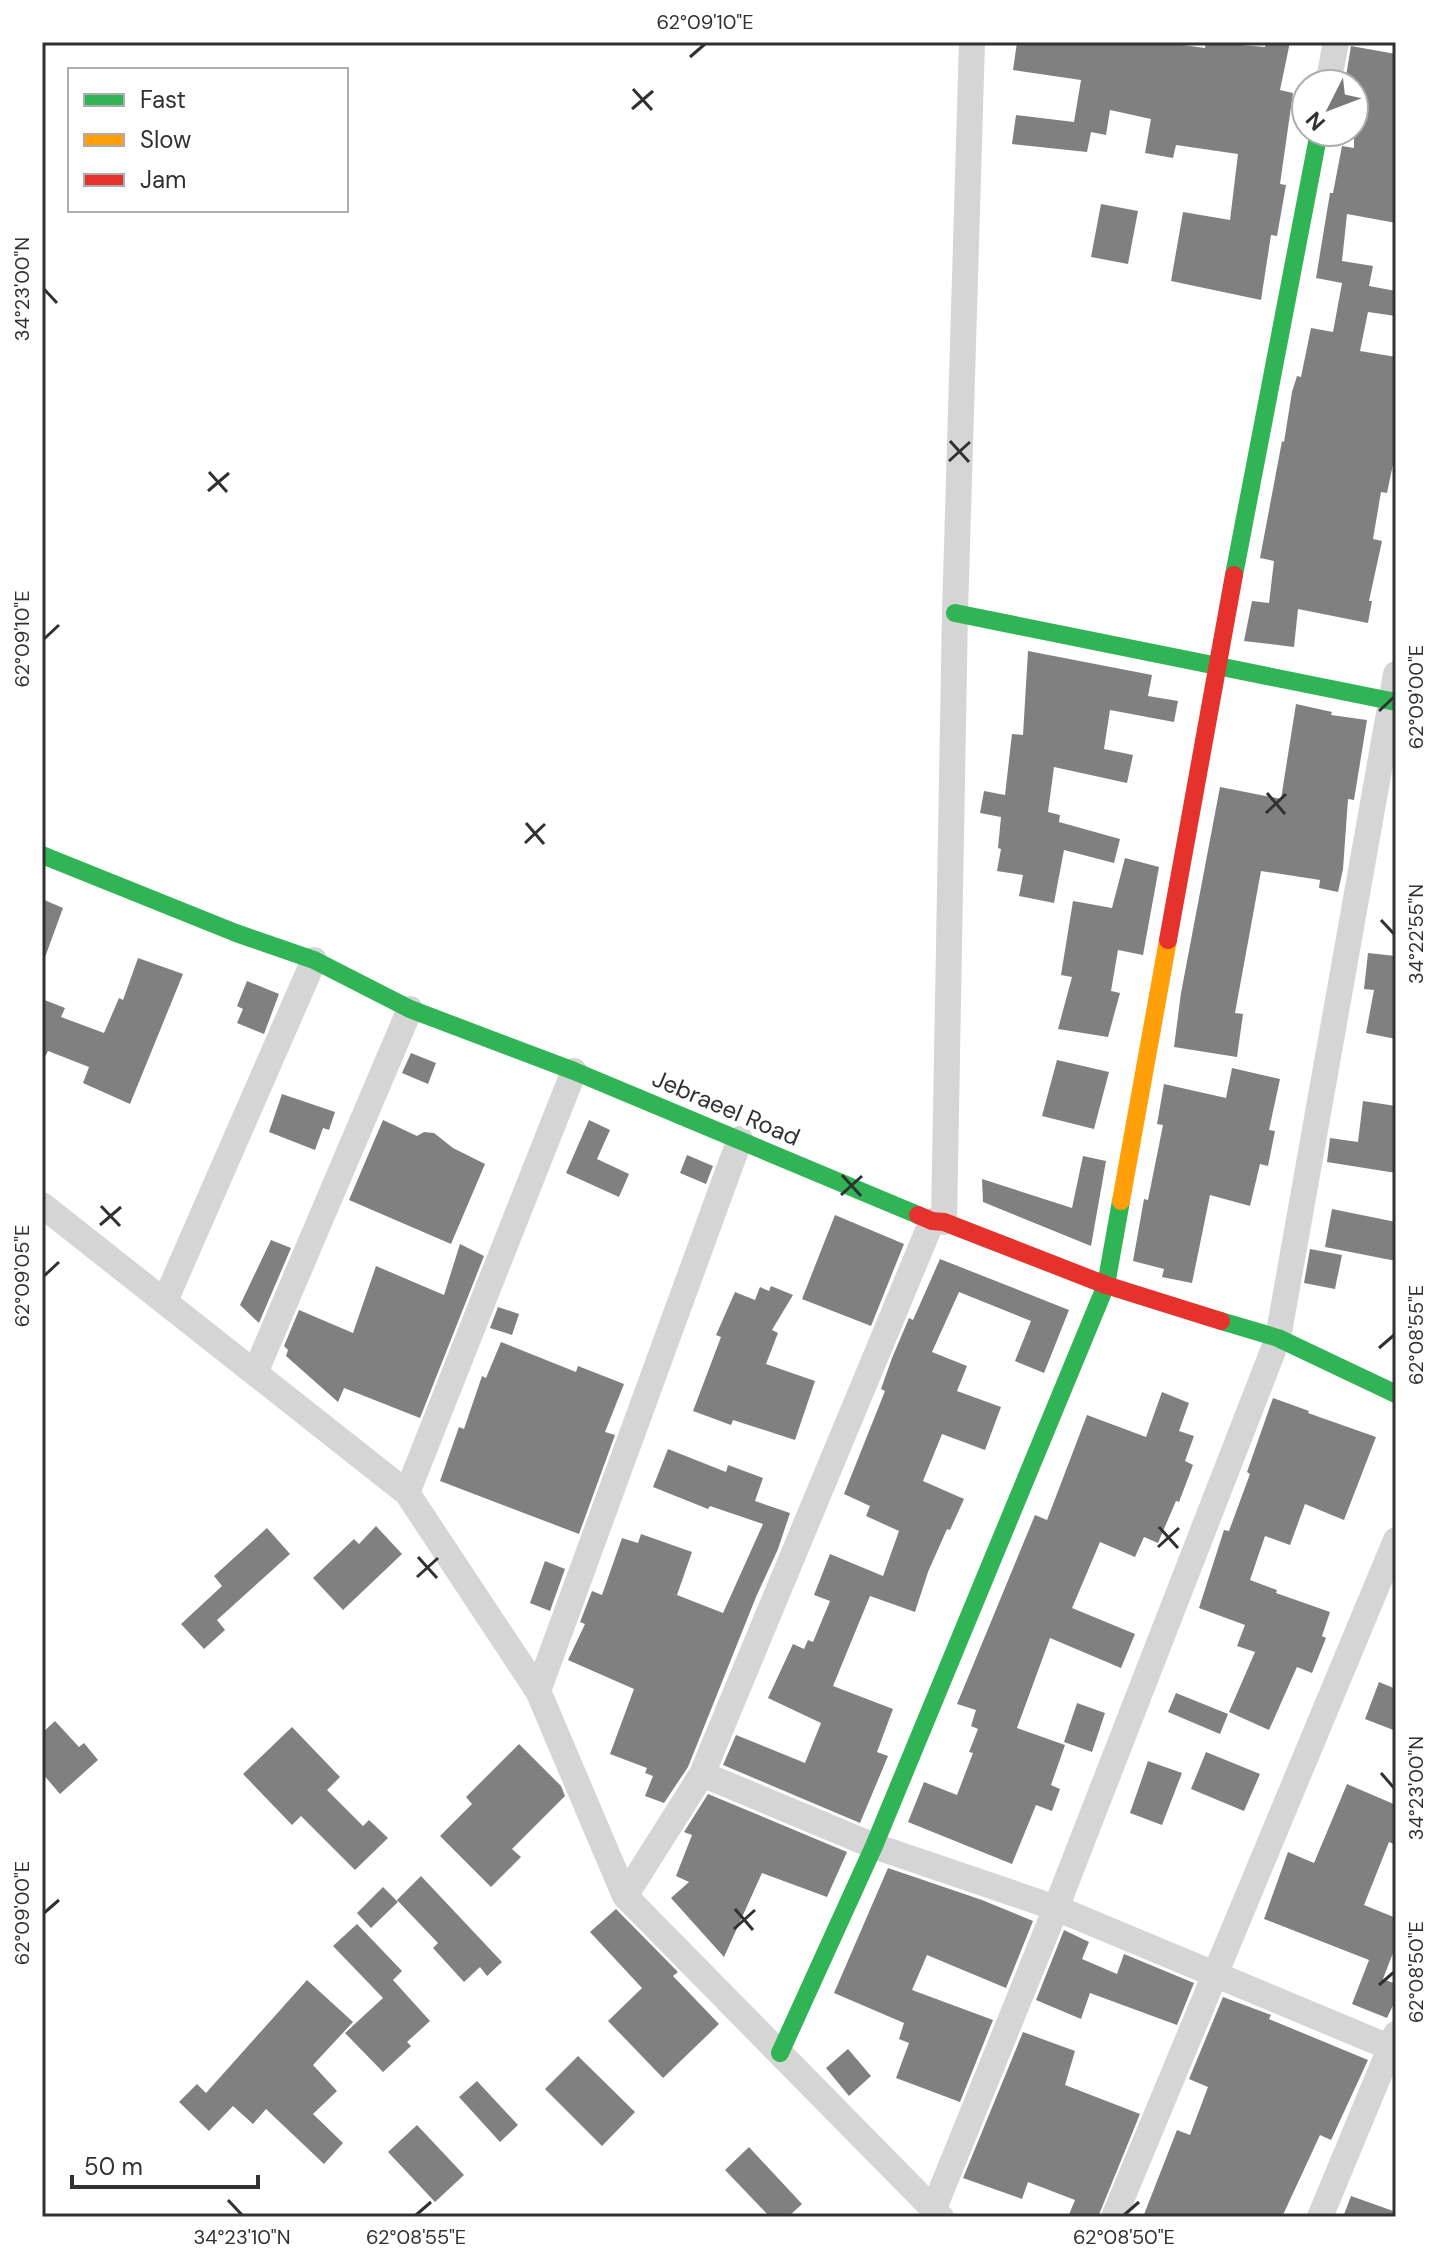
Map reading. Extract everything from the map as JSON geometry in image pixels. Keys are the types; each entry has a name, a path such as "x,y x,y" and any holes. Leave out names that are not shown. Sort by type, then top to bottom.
{"street":[{"path":"625,1896 702,1774 938,1222 972,42"},
{"path":"1331,68 1336,42"},
{"path":"780,2053 874,1846 1106,1285 1217,667 1316,148"},
{"path":"955,613 1394,702"},
{"path":"42,1205 407,1493 538,1691 625,1896 938,2213 1278,1338 1394,702 1396,674"},
{"name":"Jebraeel Road","path":"42,855 236,933 314,960 410,1009 574,1071 938,1222 1106,1285 1278,1338 1396,1394"},
{"path":"165,1301 314,960"},
{"path":"255,1373 410,1009"},
{"path":"407,1493 574,1071"},
{"path":"538,1691 740,1139"},
{"path":"1114,2217 1396,1540"},
{"path":"702,1774 874,1846 1056,1908 1216,1975 1394,2044 1320,2217"}],"building":[{"path":"1017,42 1161,42 1205,48 1206,42 1265,47 1266,42 1290,42 1280,90 1290,92 1280,184 1286,185 1277,236 1271,235 1261,300 1171,281 1183,212 1230,220 1238,154 1176,145 1173,158 1145,153 1151,119 1110,110 1106,135 1091,132 1087,152 1012,144 1016,115 1074,122 1081,80 1013,70"},
{"path":"1351,46 1396,54 1396,223 1347,214 1342,261 1373,266 1369,286 1396,291 1396,316 1368,312 1360,351 1396,357 1396,450 1387,493 1381,492 1373,539 1382,541 1369,601 1372,601 1368,623 1298,609 1294,647 1244,641 1252,601 1269,603 1274,561 1260,558 1292,392 1297,376 1301,377 1311,328 1333,332 1342,283 1316,278 1330,193 1333,193 1342,148 1370,148 1370,68 1347,68"},
{"path":"1101,204 1138,211 1128,264 1091,257"},
{"path":"1028,651 1152,675 1148,696 1178,701 1174,722 1110,710 1104,749 1133,755 1127,783 1054,767 1048,812 1060,815 1059,822 1120,839 1114,863 1064,850 1054,903 1019,896 1023,875 997,871 1001,817 980,813 984,791 1005,795 1012,734 1023,735"},
{"path":"1296,704 1332,712 1331,715 1367,720 1354,800 1348,799 1343,869 1338,892 1319,888 1320,880 1261,871 1235,1013 1243,1014 1237,1057 1174,1047 1181,993 1220,787 1281,799"},
{"path":"1125,858 1159,867 1143,955 1118,950 1111,991 1120,993 1108,1037 1058,1029 1072,977 1061,975 1073,901 1112,908"},
{"path":"42,899 63,908 44,960 42,959"},
{"path":"1368,953 1396,956 1396,1039 1366,1033 1374,990 1364,989"},
{"path":"138,958 183,974 130,1104 83,1083 89,1067 48,1051 42,1063 42,999 65,1008 61,1017 104,1033 119,998 123,1000"},
{"path":"247,981 279,994 264,1034 237,1023 243,1009 237,1006"},
{"path":"411,1053 436,1063 428,1084 402,1073"},
{"path":"1057,1060 1109,1072 1094,1129 1042,1116"},
{"path":"1232,1068 1280,1079 1269,1130 1275,1131 1268,1166 1260,1164 1250,1206 1210,1195 1192,1283 1162,1277 1164,1269 1133,1261 1144,1199 1148,1200 1163,1125 1157,1124 1164,1084 1226,1098"},
{"path":"282,1094 335,1112 329,1130 323,1128 315,1150 269,1132"},
{"path":"1363,1101 1396,1106 1396,1173 1327,1162 1330,1138 1358,1142"},
{"path":"383,1120 417,1136 424,1132 434,1133 453,1148 485,1164 451,1244 349,1200"},
{"path":"589,1120 610,1130 597,1159 629,1174 619,1197 566,1173"},
{"path":"687,1155 713,1166 706,1184 680,1173"},
{"path":"1083,1156 1106,1161 1091,1246 983,1202 982,1179 1072,1208"},
{"path":"1332,1209 1396,1222 1396,1261 1325,1247"},
{"path":"835,1215 904,1244 871,1326 802,1299"},
{"path":"271,1240 291,1248 259,1323 240,1305"},
{"path":"460,1244 484,1256 420,1418 344,1388 338,1402 286,1356 288,1350 284,1346 299,1310 353,1333 376,1266 444,1295"},
{"path":"1310,1249 1342,1255 1335,1289 1304,1283"},
{"path":"940,1259 1069,1310 1044,1373 1015,1361 1031,1321 959,1292 932,1352 967,1366 957,1391 1001,1407 985,1450 942,1434 923,1481 964,1499 928,1572 915,1612 870,1596 833,1686 893,1709 877,1752 888,1756 860,1823 723,1765 736,1735 805,1763 821,1723 768,1698 793,1644 804,1649 808,1640 813,1642 830,1601 814,1595 830,1554 883,1576 899,1531 866,1516 870,1506 844,1494 885,1391 881,1389 892,1358"},
{"path":"771,1286 793,1295 772,1330 778,1333 766,1364 815,1381 795,1440 733,1420 731,1425 693,1411 721,1337 716,1335 735,1292 755,1300 760,1287 769,1291"},
{"path":"498,1307 519,1314 512,1335 490,1328"},
{"path":"501,1342 576,1372 578,1366 624,1384 605,1432 615,1435 579,1534 440,1481 459,1427 464,1429 482,1376 486,1378"},
{"path":"1162,1392 1189,1403 1179,1431 1194,1436 1185,1461 1193,1465 1179,1502 1176,1501 1158,1543 1144,1537 1135,1557 1100,1542 1072,1608 1135,1634 1121,1668 1050,1638 1017,1728 1065,1745 1051,1785 1060,1789 1052,1811 1036,1805 1012,1864 908,1822 924,1782 957,1795 973,1753 969,1752 978,1729 971,1726 976,1710 957,1704 1035,1515 1047,1520 1087,1415 1146,1437"},
{"path":"1273,1398 1376,1437 1344,1520 1305,1504 1290,1545 1265,1536 1250,1580 1277,1590 1276,1593 1330,1612 1322,1636 1326,1638 1312,1673 1297,1667 1269,1730 1229,1712 1255,1652 1237,1646 1245,1625 1199,1608 1224,1530 1229,1531 1250,1474 1247,1472"},
{"path":"668,1449 726,1472 728,1465 763,1478 755,1501 790,1513 688,1767 664,1803 645,1796 653,1776 645,1773 647,1768 610,1754 634,1689 568,1660 585,1624 580,1622 592,1591 602,1595 622,1538 638,1543 641,1534 692,1552 677,1595 723,1613 763,1524 710,1506 708,1509 653,1487"},
{"path":"376,1526 402,1554 343,1610 313,1578 354,1539 359,1544"},
{"path":"267,1528 290,1554 217,1620 225,1630 204,1649 181,1624 222,1586 214,1576"},
{"path":"545,1561 565,1569 550,1611 530,1603"},
{"path":"1379,1682 1396,1689 1396,1731 1365,1719"},
{"path":"1176,1693 1228,1714 1220,1734 1168,1712"},
{"path":"1077,1703 1105,1713 1092,1752 1064,1742"},
{"path":"55,1721 79,1747 84,1743 98,1760 60,1794 42,1773 42,1733"},
{"path":"292,1727 340,1777 327,1790 363,1826 369,1820 388,1838 355,1870 301,1816 292,1825 243,1774"},
{"path":"519,1744 561,1786 565,1796 512,1849 521,1857 491,1887 440,1836 472,1804 466,1797"},
{"path":"1206,1752 1260,1774 1244,1811 1191,1789"},
{"path":"1148,1761 1182,1773 1162,1825 1130,1813"},
{"path":"1347,1784 1396,1805 1396,1845 1389,1842 1364,1905 1396,1918 1396,1945 1383,1979 1396,1984 1396,1999 1387,2018 1352,2004 1369,1960 1264,1919 1288,1852 1314,1863"},
{"path":"708,1794 847,1852 827,1897 762,1873 724,1957 671,1898 689,1882 676,1876 692,1835 684,1832"},
{"path":"888,1868 1033,1921 1006,1988 927,1955 912,1990 993,2020 960,2102 896,2078 909,2043 899,2039 904,2023 834,1993"},
{"path":"421,1876 502,1962 487,1976 480,1967 464,1982 433,1948 438,1943 397,1900"},
{"path":"383,1887 398,1902 371,1928 357,1913"},
{"path":"616,1909 678,1972 673,1976 719,2024 663,2078 608,2021 642,1988 590,1932"},
{"path":"357,1924 402,1971 393,1980 430,2021 407,2042 411,2046 383,2072 345,2033 383,1998 333,1946"},
{"path":"1064,1930 1089,1942 1082,1959 1117,1974 1124,1954 1194,1983 1177,2025 1090,1993 1081,2019 1036,2000"},
{"path":"307,1980 353,2022 313,2065 337,2091 313,2114 343,2143 324,2164 266,2109 253,2124 233,2106 209,2131 179,2102 197,2084 206,2093"},
{"path":"1223,1997 1271,2015 1269,2019 1368,2060 1331,2140 1320,2135 1282,2217 1143,2217 1177,2130 1190,2135 1208,2087 1189,2079"},
{"path":"1023,2032 1075,2051 1065,2085 1140,2114 1098,2217 1068,2217 1075,2200 1028,2182 1022,2199 963,2178"},
{"path":"848,2049 871,2076 849,2096 826,2068"},
{"path":"578,2056 635,2112 602,2146 545,2089"},
{"path":"477,2081 518,2125 500,2142 459,2097"},
{"path":"417,2125 464,2175 435,2202 388,2152"},
{"path":"749,2147 802,2204 788,2217 770,2217 725,2170"},
{"path":"1351,2196 1396,2212 1396,2217 1343,2217"}],"traffic: fast":[{"path":"1234,575 1316,148"},
{"path":"955,613 1396,702"},
{"path":"42,855 236,933 314,960 410,1009 574,1071 918,1215"},
{"path":"780,2053 874,1846 1106,1285 1121,1201"},
{"path":"1221,1321 1278,1338 1396,1394"}],"traffic: slow":[{"path":"1121,1201 1168,940"}],"traffic: jam":[{"path":"1168,940 1234,575"},
{"path":"918,1215 944,1222 1106,1285 1221,1321"}]}
